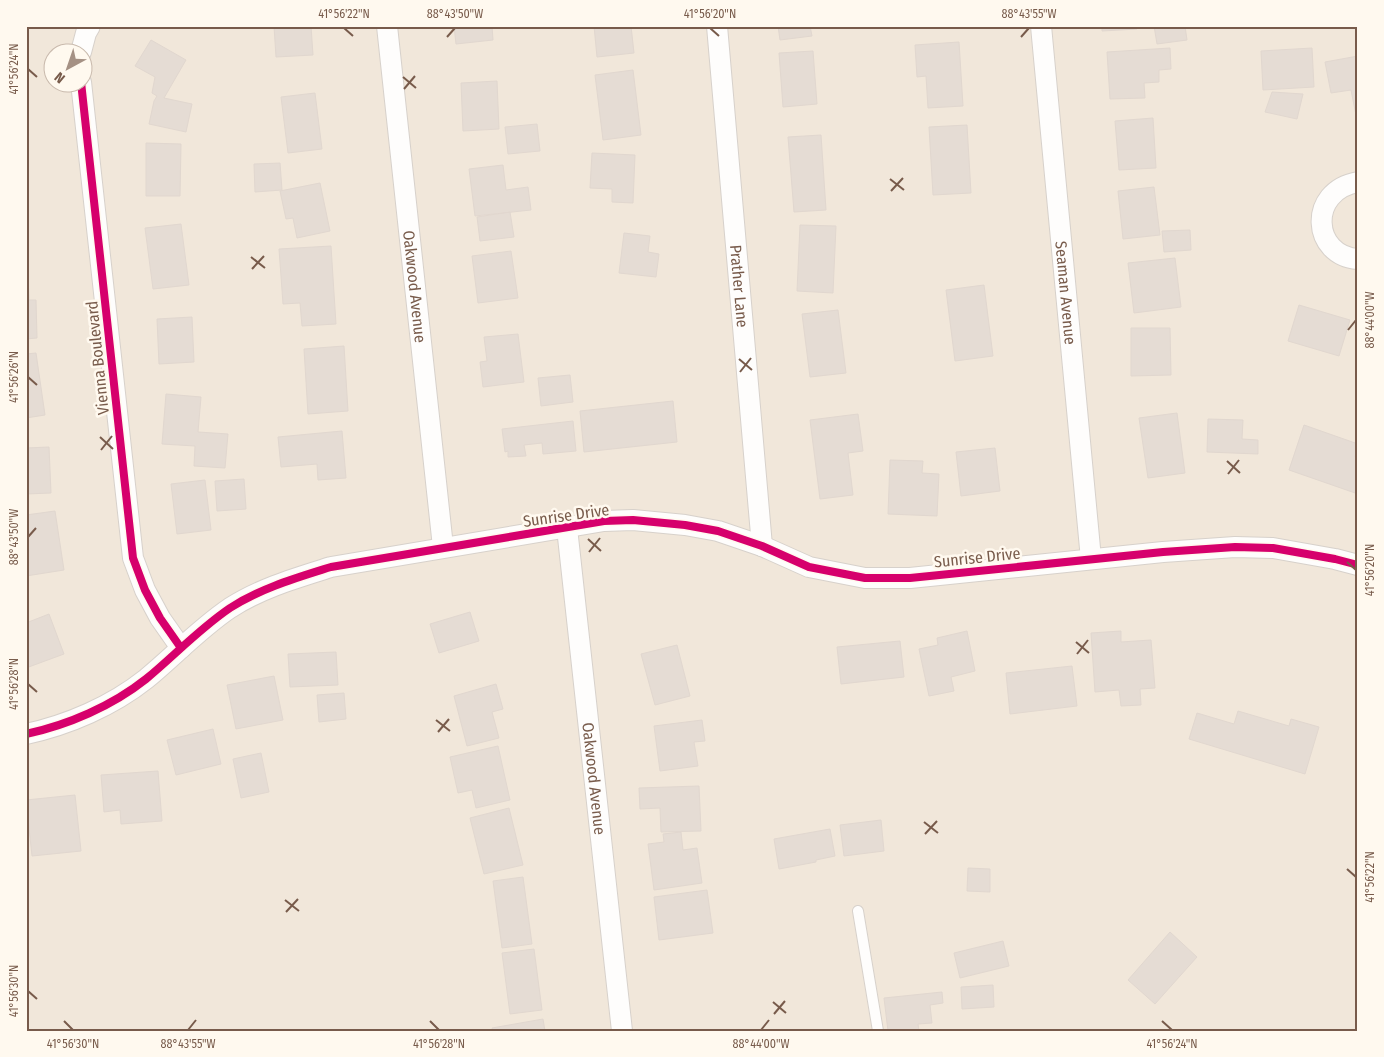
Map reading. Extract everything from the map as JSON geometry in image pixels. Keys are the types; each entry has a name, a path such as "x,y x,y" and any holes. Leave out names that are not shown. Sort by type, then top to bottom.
{"street":[{"path":"84,42 90,26"},
{"name":"Oakwood Avenue","path":"388,26 444,547"},
{"name":"Prather Lane","path":"717,26 762,546"},
{"name":"Seaman Avenue","path":"1042,26 1091,559"},
{"name":"Vienna Boulevard","path":"82,92 133,558 145,590 160,618 181,648"},
{"path":"1358,182 1347,184 1336,190 1322,211 1322,224 1324,236 1331,246 1341,254 1358,260"},
{"name":"Sunrise Drive","path":"26,734 47,729 112,703 144,680 203,628 231,608 258,592 288,580 331,567 604,521 633,520 659,522 718,531 762,546 809,567 865,578 910,578 1091,559 1236,547 1273,548 1358,565"},
{"name":"Oakwood Avenue","path":"567,528 622,1031"}],"lane":[{"path":"858,911 878,1031"}],"shaded area":[{"path":"26,26 1358,26 1358,1031 26,1031"}],"building":[{"path":"274,26 311,26 313,55 276,57"},
{"path":"454,26 492,26 493,40 456,44"},
{"path":"594,26 631,26 634,53 597,57"},
{"path":"778,26 810,26 812,36 780,40"},
{"path":"1102,26 1137,26 1137,29 1102,31"},
{"path":"1154,26 1185,26 1187,40 1157,44"},
{"path":"151,40 186,60 164,98 192,104 186,132 149,124 154,101 157,96 152,93 155,77 135,66"},
{"path":"959,42 963,106 928,108 926,76 917,77 915,45"},
{"path":"1170,48 1171,69 1159,70 1159,82 1144,83 1145,98 1110,99 1107,52"},
{"path":"1312,48 1314,87 1263,90 1261,51"},
{"path":"813,51 817,104 783,107 779,53"},
{"path":"1358,56 1357,120 1351,90 1331,93 1325,62"},
{"path":"633,70 641,135 603,140 595,75"},
{"path":"497,81 499,129 463,131 461,83"},
{"path":"1272,92 1303,94 1297,119 1265,112"},
{"path":"315,93 322,149 288,153 281,97"},
{"path":"1153,118 1156,168 1119,170 1115,121"},
{"path":"537,124 540,151 508,154 505,127"},
{"path":"967,125 971,193 933,195 929,127"},
{"path":"821,135 826,210 794,212 788,137"},
{"path":"146,143 181,144 180,196 146,196"},
{"path":"592,153 635,155 633,203 612,202 612,189 590,188"},
{"path":"280,163 282,190 255,192 254,164"},
{"path":"503,165 506,190 528,187 531,210 475,216 469,169"},
{"path":"320,183 330,231 297,238 293,218 286,219 280,191"},
{"path":"1154,187 1160,235 1123,239 1118,191"},
{"path":"510,212 514,237 480,241 477,217"},
{"path":"181,224 189,285 153,289 145,228"},
{"path":"800,225 836,226 833,293 797,291"},
{"path":"1190,230 1191,250 1164,252 1162,231"},
{"path":"624,233 650,236 648,252 659,254 656,277 619,273"},
{"path":"331,246 336,324 302,326 300,303 283,304 279,249"},
{"path":"511,251 518,298 478,303 472,256"},
{"path":"1175,258 1181,307 1134,313 1128,263"},
{"path":"26,275 28,275 29,300 36,300 37,338 26,339"},
{"path":"984,285 993,356 955,361 946,290"},
{"path":"1299,305 1350,320 1339,356 1288,341"},
{"path":"838,310 846,373 810,377 802,314"},
{"path":"192,317 194,362 159,364 157,319"},
{"path":"1131,328 1170,328 1171,375 1131,376"},
{"path":"518,334 524,382 483,387 480,362 487,361 484,337"},
{"path":"344,346 348,411 308,414 304,349"},
{"path":"36,353 45,415 26,418 26,354"},
{"path":"570,375 573,402 541,406 538,378"},
{"path":"166,394 201,397 198,432 228,434 225,468 194,466 195,446 162,444"},
{"path":"673,401 677,442 584,452 580,411"},
{"path":"1177,413 1185,473 1148,478 1139,418"},
{"path":"858,414 863,451 848,453 853,495 820,499 810,420"},
{"path":"1208,419 1243,420 1242,439 1258,440 1258,454 1207,452"},
{"path":"573,421 576,451 543,454 542,443 524,445 526,456 508,457 508,451 505,452 502,429"},
{"path":"1304,425 1358,444 1355,457 1358,458 1358,494 1289,470"},
{"path":"342,431 346,478 318,480 317,464 281,467 278,437"},
{"path":"49,447 51,493 26,494 26,448"},
{"path":"995,448 1000,491 961,496 956,452"},
{"path":"890,460 923,461 922,473 939,474 937,516 888,514"},
{"path":"244,479 246,509 217,511 215,481"},
{"path":"205,480 211,530 177,534 171,484"},
{"path":"55,511 64,570 26,576 26,515"},
{"path":"470,612 479,641 439,653 430,624"},
{"path":"49,614 64,654 26,668 26,623"},
{"path":"967,631 975,671 951,677 954,691 929,696 919,649 938,645 937,638"},
{"path":"1121,631 1121,642 1151,640 1155,688 1140,689 1141,705 1121,706 1119,690 1095,692 1091,633"},
{"path":"900,641 904,677 841,684 837,647"},
{"path":"677,645 690,696 655,705 641,654"},
{"path":"336,652 338,685 290,687 288,654"},
{"path":"1072,666 1077,706 1010,714 1006,673"},
{"path":"274,676 283,720 236,729 227,685"},
{"path":"496,684 503,709 492,712 499,738 467,746 454,696"},
{"path":"344,693 346,719 319,722 317,695"},
{"path":"1238,711 1289,726 1291,719 1319,727 1305,774 1189,739 1197,713 1234,724"},
{"path":"702,720 705,741 694,742 698,766 660,771 654,726"},
{"path":"213,729 221,764 176,775 167,740"},
{"path":"498,746 510,800 476,808 472,790 458,793 450,757"},
{"path":"261,753 269,792 241,798 233,759"},
{"path":"158,771 162,821 121,824 120,810 104,812 101,775"},
{"path":"699,786 701,831 661,832 660,808 640,809 639,788"},
{"path":"75,795 81,851 32,856 26,800"},
{"path":"509,808 523,865 484,874 470,818"},
{"path":"881,820 884,851 844,856 840,825"},
{"path":"830,829 835,856 816,860 816,862 779,869 774,839"},
{"path":"681,832 683,850 697,848 702,883 654,890 648,844 664,842 663,834"},
{"path":"968,868 990,869 990,892 967,891"},
{"path":"523,877 532,944 502,948 493,881"},
{"path":"707,890 713,933 659,940 654,897"},
{"path":"1170,932 1197,957 1155,1004 1128,980"},
{"path":"1003,941 1009,966 960,978 954,953"},
{"path":"534,949 542,1010 510,1014 502,953"},
{"path":"993,985 994,1007 962,1009 961,987"},
{"path":"942,992 943,1003 930,1005 932,1023 918,1024 919,1031 888,1031 884,998"},
{"path":"543,1019 545,1031 493,1031 492,1028"}],"cycle path":[{"path":"82,92 133,558 145,590 160,618 181,648"},
{"path":"26,734 73,720 119,698 146,679 230,608 279,584 331,567 604,521 633,520 685,525 718,531 762,546 809,567 865,578 910,578 1163,552 1235,547 1273,548 1358,565"}]}
